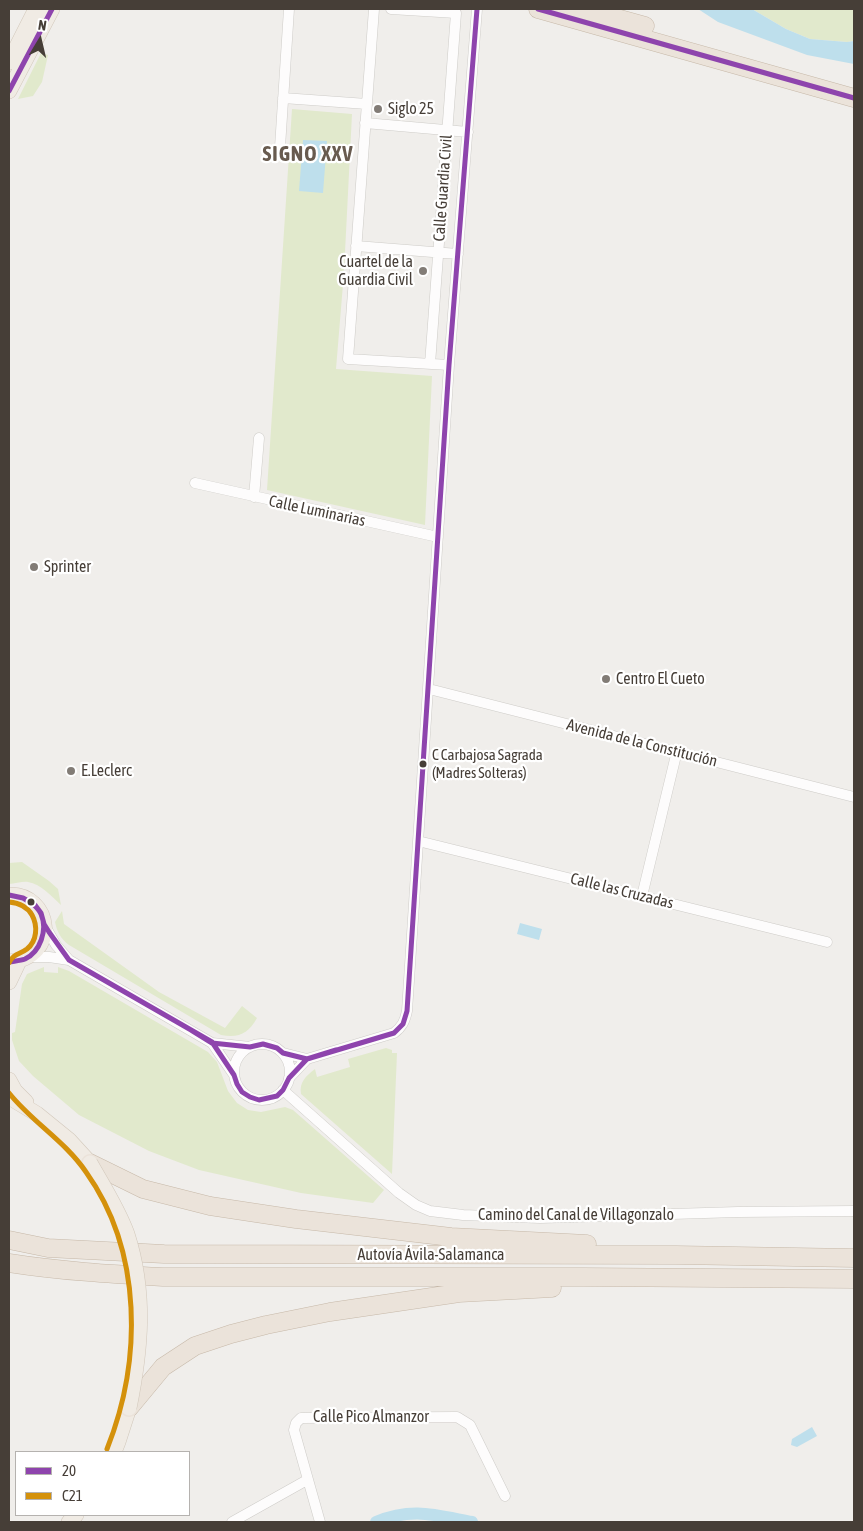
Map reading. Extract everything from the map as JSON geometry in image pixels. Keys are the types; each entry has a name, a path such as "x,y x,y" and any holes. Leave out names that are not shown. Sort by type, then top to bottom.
{"highway":[{"path":"538,9 854,98"},
{"path":"584,9 854,87"},
{"path":"90,1163 143,1189 210,1206 296,1219 452,1237 620,1245 676,1255"},
{"name":"Autovía Ávila-Salamanca","path":"9,1240 48,1248 164,1254 327,1256 676,1255 854,1258"},
{"name":"Autovía Ávila-Salamanca","path":"9,1263 88,1273 163,1277 854,1279"},
{"path":"129,1408 163,1368 195,1346 230,1334 330,1312 459,1293 569,1286 634,1277"}],"main road":[{"path":"9,62 36,9"},
{"path":"9,90 52,9"},
{"path":"9,895 24,897 34,904 41,914 44,926 43,938 38,948 19,960 9,982"},
{"path":"9,1080 15,1091 38,1114 69,1140 90,1163 110,1197 126,1234 139,1299 139,1347 129,1408 114,1451"},
{"path":"9,1097 38,1114"}],"street":[{"path":"280,147 289,9"},
{"path":"374,9 348,359 449,365"},
{"name":"Calle Guardia Civil","path":"391,9 456,13 430,364"},
{"path":"289,1078 307,1059 394,1033 405,1021 407,1011 449,365 477,9"},
{"path":"283,98 366,104"},
{"path":"365,123 468,132"},
{"path":"356,246 458,254"},
{"path":"254,498 259,438"},
{"name":"Calle Luminarias","path":"195,483 254,498 438,537"},
{"name":"Avenida de la Constitución","path":"429,689 854,797"},
{"path":"642,896 677,751"},
{"name":"Calle las Cruzadas","path":"418,840 827,942"},
{"path":"44,926 56,945 69,960 212,1043 236,1046 270,1045 283,1053 307,1059"},
{"path":"19,960 49,957 69,960"},
{"path":"212,1043 234,1075 242,1092 258,1100 276,1096 284,1090 289,1078 290,1069 283,1053"},
{"path":"234,1075 234,1066 237,1058 250,1046"},
{"name":"Camino del Canal de Villagonzalo","path":"284,1090 399,1192 416,1205 430,1211 462,1215 540,1218 854,1210"},
{"name":"Calle Pico Almanzor","path":"320,1522 294,1430 296,1423 301,1418 457,1417 470,1425 505,1496"},
{"path":"232,1522 307,1480"}],"green space":[{"path":"752,9 854,9 854,41 810,39 786,29"},
{"path":"41,53 48,55 42,82 33,96 18,99"},
{"path":"292,109 352,114 344,272 336,369 432,376 425,525 267,490"},
{"path":"22,862 58,889 61,905 46,891 33,883 9,884 9,863"},
{"path":"62,911 64,924 159,992 225,1028 242,1006 257,1018 250,1028 242,1034 233,1036 221,1035 69,945 60,935 55,922"},
{"path":"44,967 44,972 58,973 58,967 69,971 208,1052 217,1062 228,1091 237,1103 248,1110 261,1112 285,1107 293,1110 384,1190 373,1203 301,1193 199,1170 149,1151 79,1115 33,1076 19,1061 12,1040 12,1033 15,1032 22,984 27,974"},
{"path":"386,1048 392,1050 392,1053 397,1053 392,1174 301,1094 301,1086 304,1080 315,1069 317,1077 350,1067 348,1059"}],"water":[{"path":"698,9 752,9 786,29 810,39 854,41 854,64 807,55 718,22"},
{"path":"303,140 327,141 323,193 299,191"},
{"path":"520,923 542,929 539,940 517,934"},
{"path":"812,1427 817,1436 797,1447 791,1445 792,1439"}],"waterway":[{"path":"376,1522 389,1517 412,1514 435,1515 472,1522"}],"transit line":[{"name":"20","path":"9,91 52,9"},
{"name":"20","path":"9,895 23,898 35,905 41,913 44,924 69,960 212,1042 234,1075 242,1092 259,1100 277,1096 283,1090 289,1078 307,1059 394,1033 403,1024 407,1011 449,365 477,9"},
{"name":"20","path":"538,9 854,98"},
{"name":"C21","path":"9,902 19,904 28,909 34,919 36,928 35,938 30,946 15,956 9,963"},
{"name":"20","path":"9,962 23,960 30,956 41,940 44,927 43,920 41,914 31,902"},
{"name":"20","path":"191,1030 212,1043 250,1047 263,1044 277,1048 283,1053 307,1059 336,1050"},
{"name":"C21","path":"9,1093 78,1161 105,1203 118,1237 127,1272 131,1308 131,1344 126,1380 118,1415 107,1449"}],"place":[{"name":"Siglo 25","path":"378,109"},
{"name":"Cuartel de la Guardia Civil","path":"423,271"},
{"name":"Sprinter","path":"34,567"},
{"name":"Centro El Cueto","path":"606,679"},
{"name":"C Carbajosa Sagrada (Madres Solteras)","path":"423,764"},
{"name":"E.Leclerc","path":"71,771"}],"district":[{"name":"SIGNO XXV","path":"308,154"}]}
